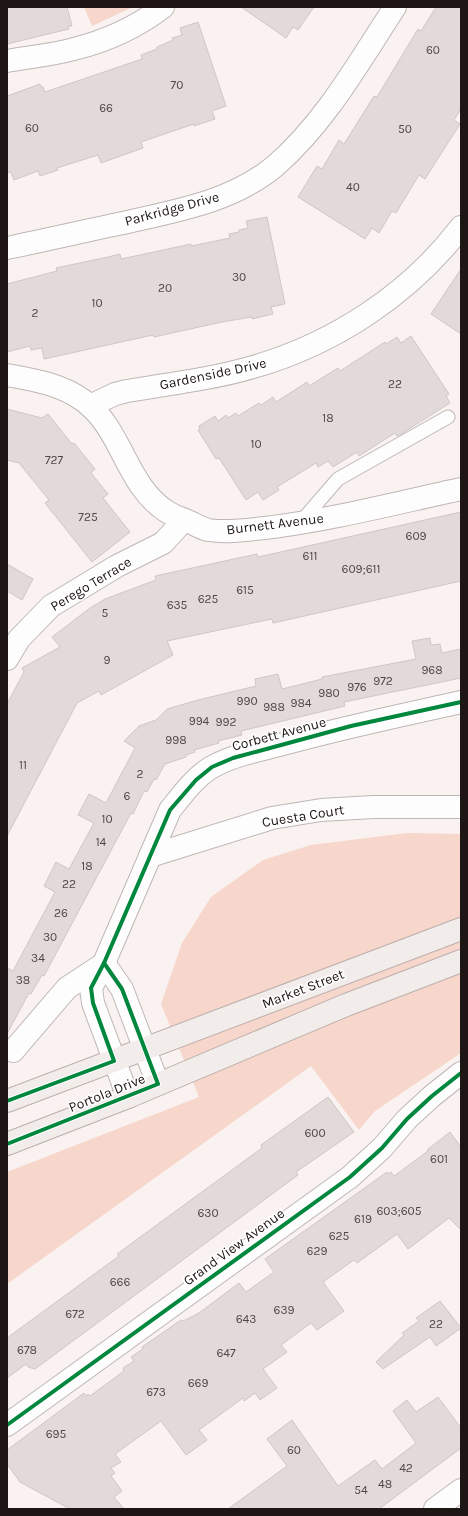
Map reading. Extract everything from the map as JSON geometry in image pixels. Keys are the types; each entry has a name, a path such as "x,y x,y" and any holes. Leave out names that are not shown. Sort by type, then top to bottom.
{"main road":[{"name":"Market Street","path":"145,1049 461,929"},
{"path":"158,1084 346,1005 461,961"},
{"name":"Portola Drive","path":"7,1101 145,1049"},
{"name":"Portola Drive","path":"7,1144 158,1084"}],"street":[{"path":"7,61 57,53 95,43 130,28 163,7"},
{"name":"Parkridge Drive","path":"7,248 182,209 214,200 247,185 274,167 309,132 335,98 395,7"},
{"name":"Gardenside Drive","path":"90,406 109,397 128,391 252,368 292,354 321,341 362,318 393,295 423,270 461,227"},
{"name":"Burnett Avenue","path":"7,375 56,386 70,392 90,406 106,425 144,490 166,511 206,530 227,532 299,524 461,489"},
{"name":"Perego Terrace","path":"7,659 19,640 50,606 117,566 163,543 184,520"},
{"name":"Corbett Avenue","path":"150,856 170,810 196,780 212,768 233,758 351,726 461,702"},
{"name":"Cuesta Court","path":"150,856 272,818 321,810 372,807 461,807"},
{"name":"Portola Drive","path":"128,1097 93,1003 91,988 104,963 150,856"},
{"path":"13,1051 67,988 104,963"},
{"name":"Portola Drive","path":"104,963 122,989 158,1084"},
{"name":"Grand View Avenue","path":"7,1425 350,1177 382,1148 407,1119 458,1081"},
{"path":"435,1509 461,1490"}],"lane":[{"path":"299,524 338,479 448,417"}],"shaded area":[{"path":"84,7 133,7 92,26"},
{"path":"407,833 461,834 461,1053 375,1111 359,1130 311,1066 7,1284 7,1172 199,1097 161,1004 182,943 211,897 263,860 311,845"}],"building":[{"path":"7,7 67,7 72,26 68,26 69,29 7,44"},
{"path":"241,7 314,7 298,30 293,27 286,38"},
{"path":"436,7 461,7 461,109 454,120 460,124 425,179 419,175 396,213 392,211 379,233 372,228 365,239 298,197 317,166 322,169 339,140 344,144 374,96 377,97 418,29 421,31"},
{"path":"198,22 226,106 212,111 215,119 194,126 194,124 141,142 143,148 101,163 98,155 57,168 58,170 40,176 38,171 14,180 11,172 7,173 7,96 40,84 45,92 142,59 141,55 157,49 157,47 173,40 172,38 182,35 180,28"},
{"path":"267,217 285,304 271,307 273,314 252,319 252,317 222,322 154,337 153,335 44,359 42,348 31,350 30,346 7,352 7,284 57,271 56,268 120,254 121,259 191,244 191,246 230,238 229,234 248,228 246,221"},
{"path":"461,269 461,334 431,314"},
{"path":"411,336 449,394 446,396 450,403 401,434 397,436 395,433 359,456 357,452 333,467 328,461 318,467 316,463 277,487 279,490 263,500 258,492 246,500 219,458 216,459 198,430 200,429 199,426 215,416 218,421 226,415 228,418 236,413 238,416 259,403 261,405 273,397 276,402 307,382 309,386 338,368 340,371 385,342 386,344 397,337 401,343"},
{"path":"7,409 42,418 48,414 72,444 74,443 95,469 91,473 108,494 103,498 130,532 92,562 45,503 49,500 19,463 7,460"},
{"path":"461,512 461,581 273,623 272,619 167,641 173,655 101,695 99,691 77,703 7,836 7,704 24,672 22,668 60,647 52,637 90,608 105,599 156,580 155,576 257,554 258,557"},
{"path":"7,564 33,579 22,600 7,591"},
{"path":"430,638 431,645 440,644 442,653 461,649 461,678 344,702 345,706 241,731 242,735 218,741 219,743 194,750 195,752 186,755 186,757 165,764 147,792 144,791 133,814 131,813 44,976 42,975 31,994 29,993 7,1034 7,968 13,971 55,892 44,886 56,862 69,869 94,823 78,815 89,794 106,803 135,748 124,741 139,726 156,720 167,709 256,686 255,679 278,674 282,689 322,679 322,677 416,659 412,641"},
{"path":"328,1097 354,1132 296,1172 298,1175 35,1369 28,1367 26,1364 7,1378 7,1338 119,1256 117,1254 262,1148 261,1145"},
{"path":"450,1132 461,1147 461,1230 449,1218 408,1249 397,1234 357,1263 354,1260 323,1282 344,1311 317,1330 311,1323 281,1345 287,1352 263,1369 277,1388 260,1400 255,1393 244,1401 243,1398 199,1430 207,1440 186,1455 161,1421 115,1454 121,1462 111,1468 115,1473 111,1476 122,1491 114,1497 124,1509 70,1509 20,1482 7,1464 7,1450 84,1393 86,1396 88,1394 90,1396 124,1371 123,1368 134,1361 131,1357 143,1349 142,1347 181,1320 183,1321 199,1313 239,1283 246,1292 274,1272 265,1259 387,1172 388,1174 391,1172 394,1176 428,1151 427,1150"},
{"path":"440,1301 461,1328 436,1346 430,1337 383,1369 376,1362 404,1335 402,1333 419,1321 416,1318"},
{"path":"438,1397 461,1428 461,1448 379,1509 228,1509 287,1466 267,1439 292,1420 338,1486 375,1460 382,1469 416,1443 393,1411 407,1400 416,1412"}],"cycle path":[{"path":"7,1101 114,1061 93,1003 91,988 104,963 170,810 196,780 212,767 233,758 351,726 461,702"},
{"path":"7,1144 158,1084 122,989 104,963"},
{"path":"7,1425 350,1177 382,1148 407,1119 432,1096 461,1073"}]}
